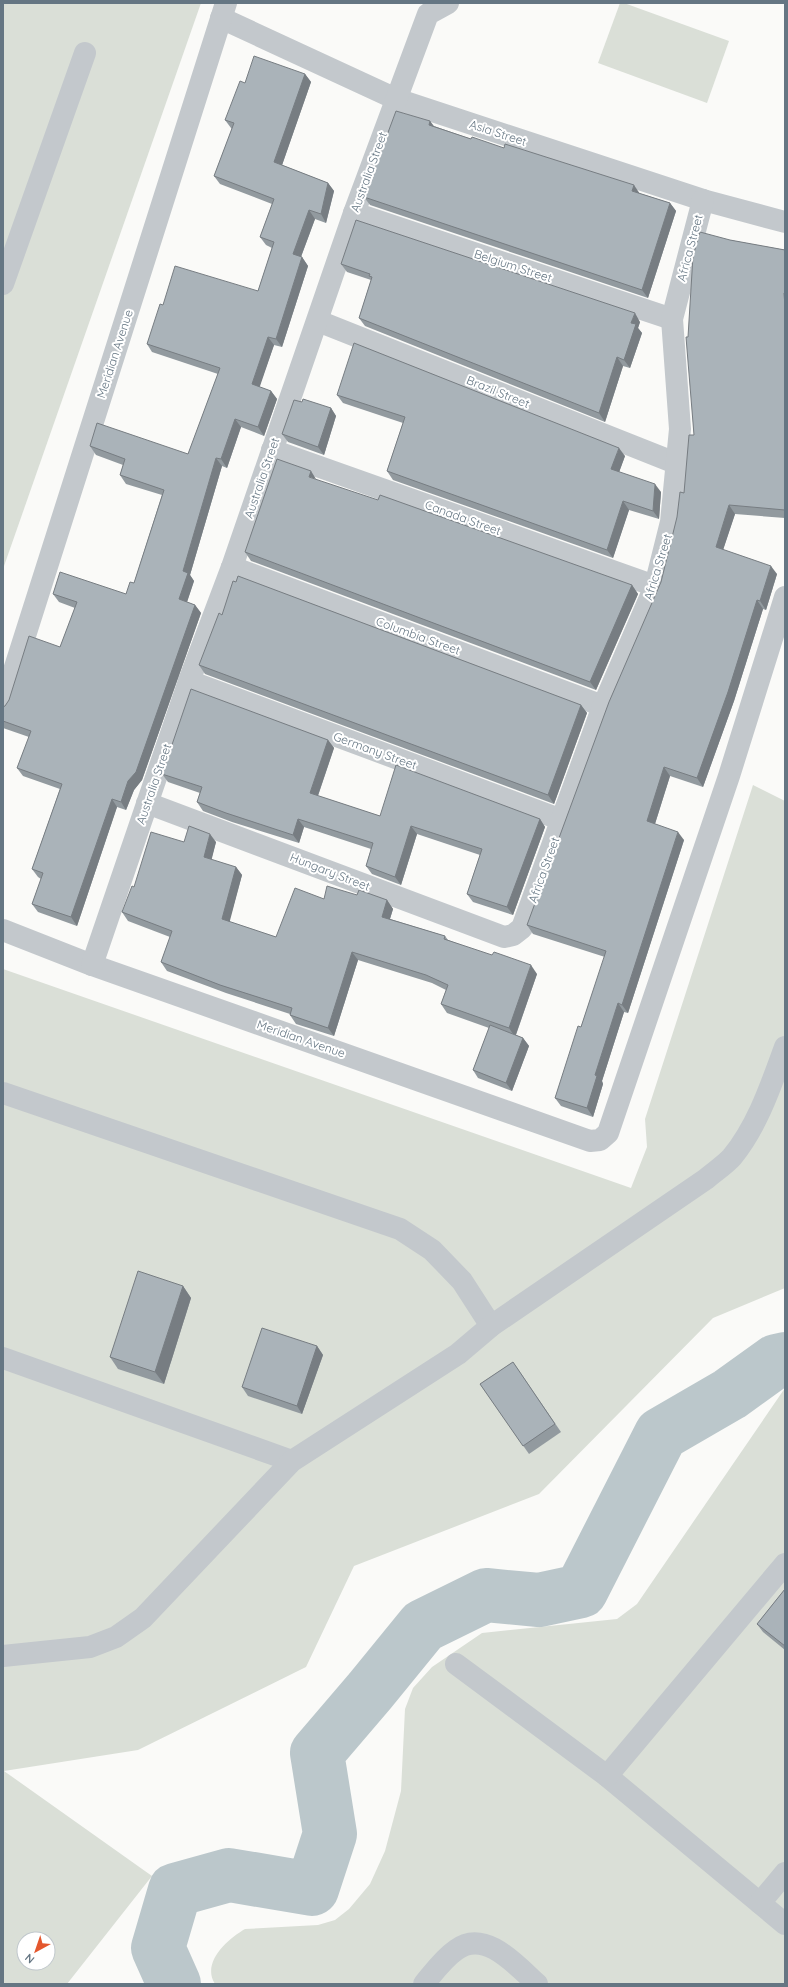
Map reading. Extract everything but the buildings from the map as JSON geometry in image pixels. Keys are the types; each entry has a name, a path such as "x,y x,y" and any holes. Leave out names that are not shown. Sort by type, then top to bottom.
{"street":[{"name":"Australia Street","path":"92,965 189,681 232,567 354,213 396,99 428,14 448,3"},
{"name":"Asia Street","path":"224,10 396,99 703,200 785,222"},
{"name":"Meridian Avenue","path":"3,705 224,10"},
{"path":"3,284 85,53"},
{"name":"Africa Street","path":"513,935 522,928 603,706 654,586 671,522 678,464 680,429 672,319 703,200"},
{"name":"Belgium Street","path":"354,213 672,319"},
{"name":"Brazil Street","path":"318,321 678,464"},
{"name":"Canada Street","path":"272,450 654,586"},
{"name":"Columbia Street","path":"232,567 603,706"},
{"name":"Meridian Avenue","path":"3,930 92,965 590,1141 600,1140 608,1133 729,776 785,596"},
{"name":"Germany Street","path":"189,681 562,820"},
{"name":"Hungary Street","path":"147,803 504,937 513,935"},
{"path":"3,1656 90,1647 116,1637 143,1618 292,1461 458,1354 491,1326 706,1179 731,1158 750,1131 766,1100 785,1047"},
{"path":"3,1093 400,1229 432,1250 462,1281 491,1326"},
{"path":"3,1358 292,1461"},
{"path":"607,1776 785,1564"},
{"path":"456,1664 607,1776 785,1924"},
{"path":"760,1903 785,1873"},
{"path":"424,1984 447,1957 457,1948 471,1944 484,1944 496,1949 537,1984"}],"shaded area":[{"path":"3,3 201,3 3,569"},
{"path":"620,3 624,3 729,41 707,103 598,63"},
{"path":"753,785 785,801 785,1288 713,1318 539,1494 354,1566 306,1667 138,1750 4,1771 152,1876 67,1984 3,1984 3,969 631,1188 647,1147 645,1119"},
{"path":"785,1388 785,1984 215,1984 211,1968 214,1960 224,1945 238,1933 245,1929 318,1925 335,1920 349,1909 370,1884 385,1851 401,1791 405,1709 413,1688 432,1667 482,1633 617,1619 637,1604"}],"waterway":[{"path":"174,1984 158,1948 175,1890 229,1875 312,1889 330,1834 317,1753 423,1626 486,1595 539,1600 581,1591 661,1434 730,1394 776,1361 785,1359"}]}
